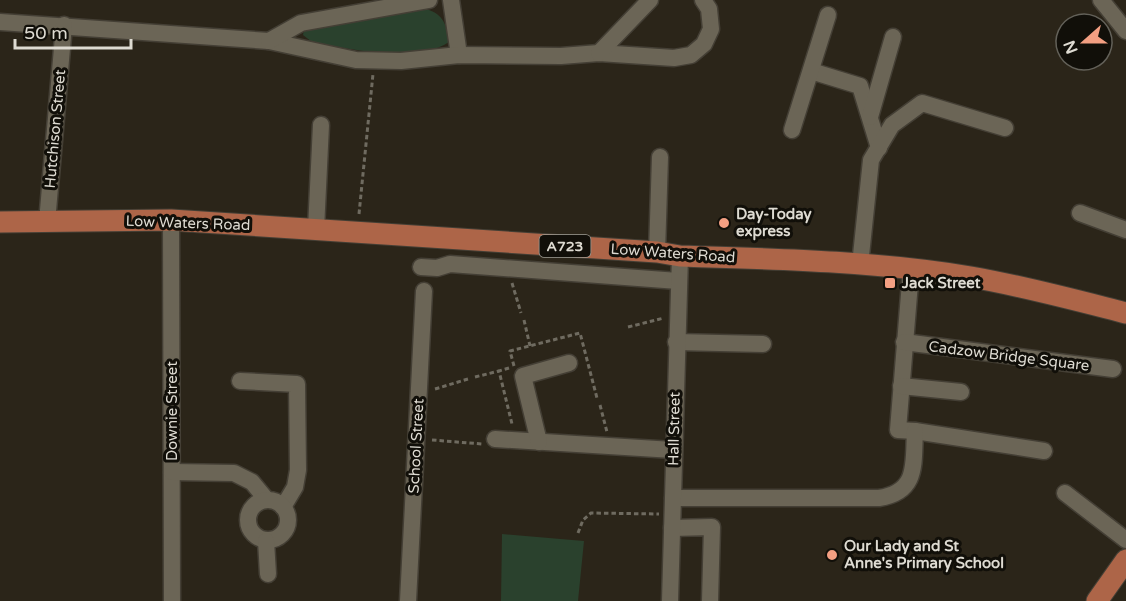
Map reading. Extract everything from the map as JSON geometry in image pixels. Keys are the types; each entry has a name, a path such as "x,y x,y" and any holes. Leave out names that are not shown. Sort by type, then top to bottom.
{"main road":[{"name":"Low Waters Road","path":"0,222 171,220 657,252 680,256 860,265 969,277 1050,293 1126,313"},
{"path":"1105,599 1126,560"}],"street":[{"path":"269,41 302,23 429,0"},
{"path":"451,0 459,55"},
{"path":"599,53 650,0"},
{"path":"0,22 269,41 356,60 374,61 400,61 459,55 561,56 599,53 674,57 691,55 704,44 711,29 709,9 703,0"},
{"path":"1101,0 1126,31"},
{"path":"792,130 828,15"},
{"name":"Hutchison Street","path":"47,222 64,25"},
{"path":"870,118 893,37"},
{"path":"811,71 860,86 879,148"},
{"path":"860,265 871,160 892,125 922,103 1005,128"},
{"path":"316,230 321,125"},
{"path":"657,252 660,157"},
{"path":"1080,213 1126,230"},
{"name":"Downie Street","path":"171,220 172,601"},
{"name":"Hall Street","path":"670,601 680,256"},
{"name":"Low Waters Road","path":"421,267 437,268 450,264 678,280"},
{"path":"673,513 879,498 892,496 904,490 912,473 901,386 911,270"},
{"name":"School Street","path":"408,601 424,291"},
{"path":"676,342 763,344"},
{"name":"Cadzow Bridge Square","path":"904,342 1113,369"},
{"path":"539,442 523,376 569,363"},
{"path":"240,381 297,384 297,480 283,507"},
{"path":"901,386 961,393"},
{"path":"906,430 1044,451"},
{"path":"495,439 673,450"},
{"path":"172,472 234,473 252,482 266,499"},
{"path":"1065,493 1126,540"},
{"path":"266,499 275,501 283,507 288,515 288,525 283,534 275,540 266,541 256,537 250,530 248,520 250,511 256,503 266,499"},
{"path":"673,513 712,527 710,601"},
{"path":"266,541 268,573"}],"path":[{"path":"358,232 374,61"},
{"path":"508,268 521,313"},
{"path":"628,327 677,314"},
{"path":"524,320 530,346"},
{"path":"476,377 499,371"},
{"path":"419,394 468,379"},
{"path":"600,405 610,446"},
{"path":"417,439 481,444 495,439"},
{"path":"578,533 583,520 591,513 673,513"}],"green space":[{"path":"422,8 435,13 442,19 449,42 435,49 401,54 312,42 303,35 304,30"},
{"path":"502,534 584,541 578,601 501,601"}],"place":[{"name":"Day-Today express","path":"724,223"},
{"name":"Jack Street","path":"890,283"},
{"name":"Our Lady and St Anne's Primary School","path":"832,555"}]}
